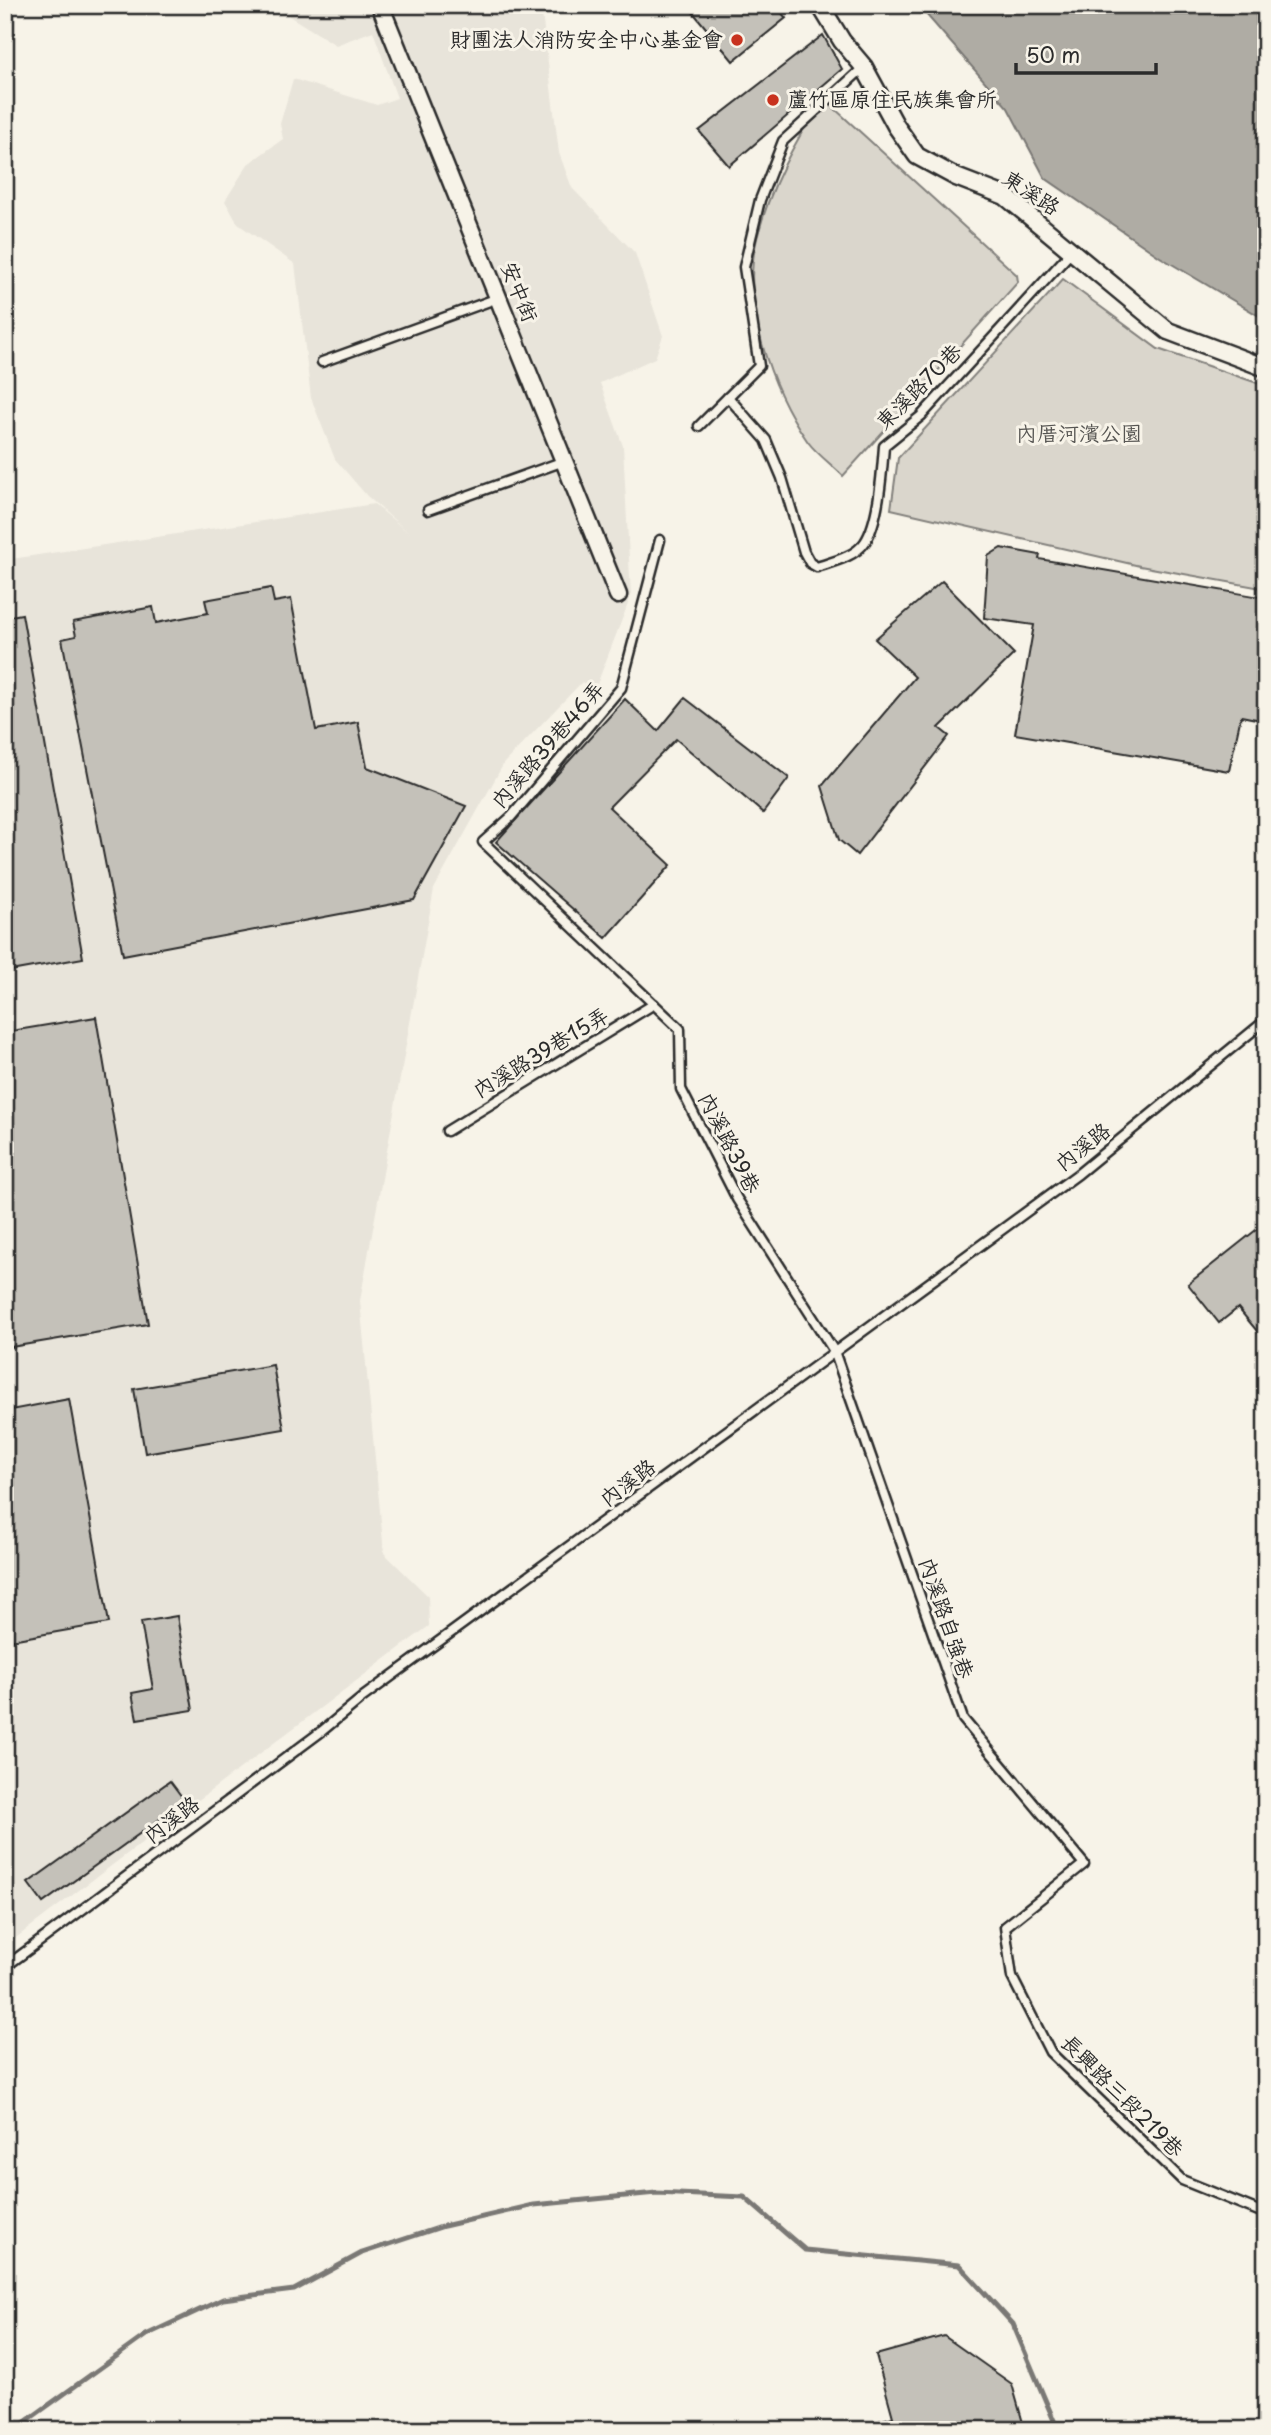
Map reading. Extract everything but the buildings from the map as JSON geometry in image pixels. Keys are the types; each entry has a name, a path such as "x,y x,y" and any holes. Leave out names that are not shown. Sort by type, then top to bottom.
{"street":[{"name":"安中街","path":"380,5 618,595"},
{"name":"東溪路","path":"820,5 864,67 896,126 917,156 956,177 1005,196 1168,331 1266,368"}],"lane":[{"path":"699,426 759,366 744,267 760,200 783,141 864,67"},
{"name":"東溪路70巷","path":"728,397 766,440 810,563 817,568 851,554 865,542 872,522 881,481 884,446 920,416 1073,250"},
{"path":"322,362 498,298"},
{"path":"428,510 564,461"},
{"name":"內溪路39巷46弄","path":"483,842 511,817 621,688 660,540"},
{"name":"內溪路39巷","path":"483,842 680,1030 681,1088 737,1199 834,1351"},
{"name":"內溪路39巷15弄","path":"447,1131 654,1004"},
{"name":"內溪路","path":"5,1967 322,1731 363,1697 1078,1174 1266,1020"},
{"name":"內溪路自強巷","path":"834,1351 963,1719 1084,1864"},
{"name":"長興路三段219巷","path":"1084,1864 1005,1927 1012,1977 1050,2052 1182,2180 1266,2214"}],"shaded area":[{"path":"291,5 541,5 559,153 572,188 635,253 663,336 655,358 600,383 623,446 631,596 594,692 582,682 504,763 434,889 360,1301 384,1553 428,1596 429,1626 5,1946 5,560 374,504 410,534 367,496 335,459 311,398 295,264 238,224 225,201 248,164 283,139 280,124 293,79 377,105 397,98 373,31 336,45 289,16"},
{"path":"918,5 1266,5 1266,320 1160,257 1045,178 1008,108"}],"green space":[{"path":"823,98 1017,275 1018,282 843,476 808,442 782,397 762,344 753,290 753,263 762,219 793,149"},
{"name":"內厝河濱公園","path":"1063,279 1158,349 1266,386 1266,585 1261,588 1140,566 891,509 898,458"}],"waterway":[{"path":"14,2430 146,2335 223,2299 294,2290 362,2253 444,2226 534,2205 656,2193 744,2197 805,2250 959,2265 1013,2324 1058,2430"}],"place":[{"name":"財團法人消防安全中心基金會","path":"737,40"},
{"name":"蘆竹區原住民族集會所","path":"773,100"}]}
